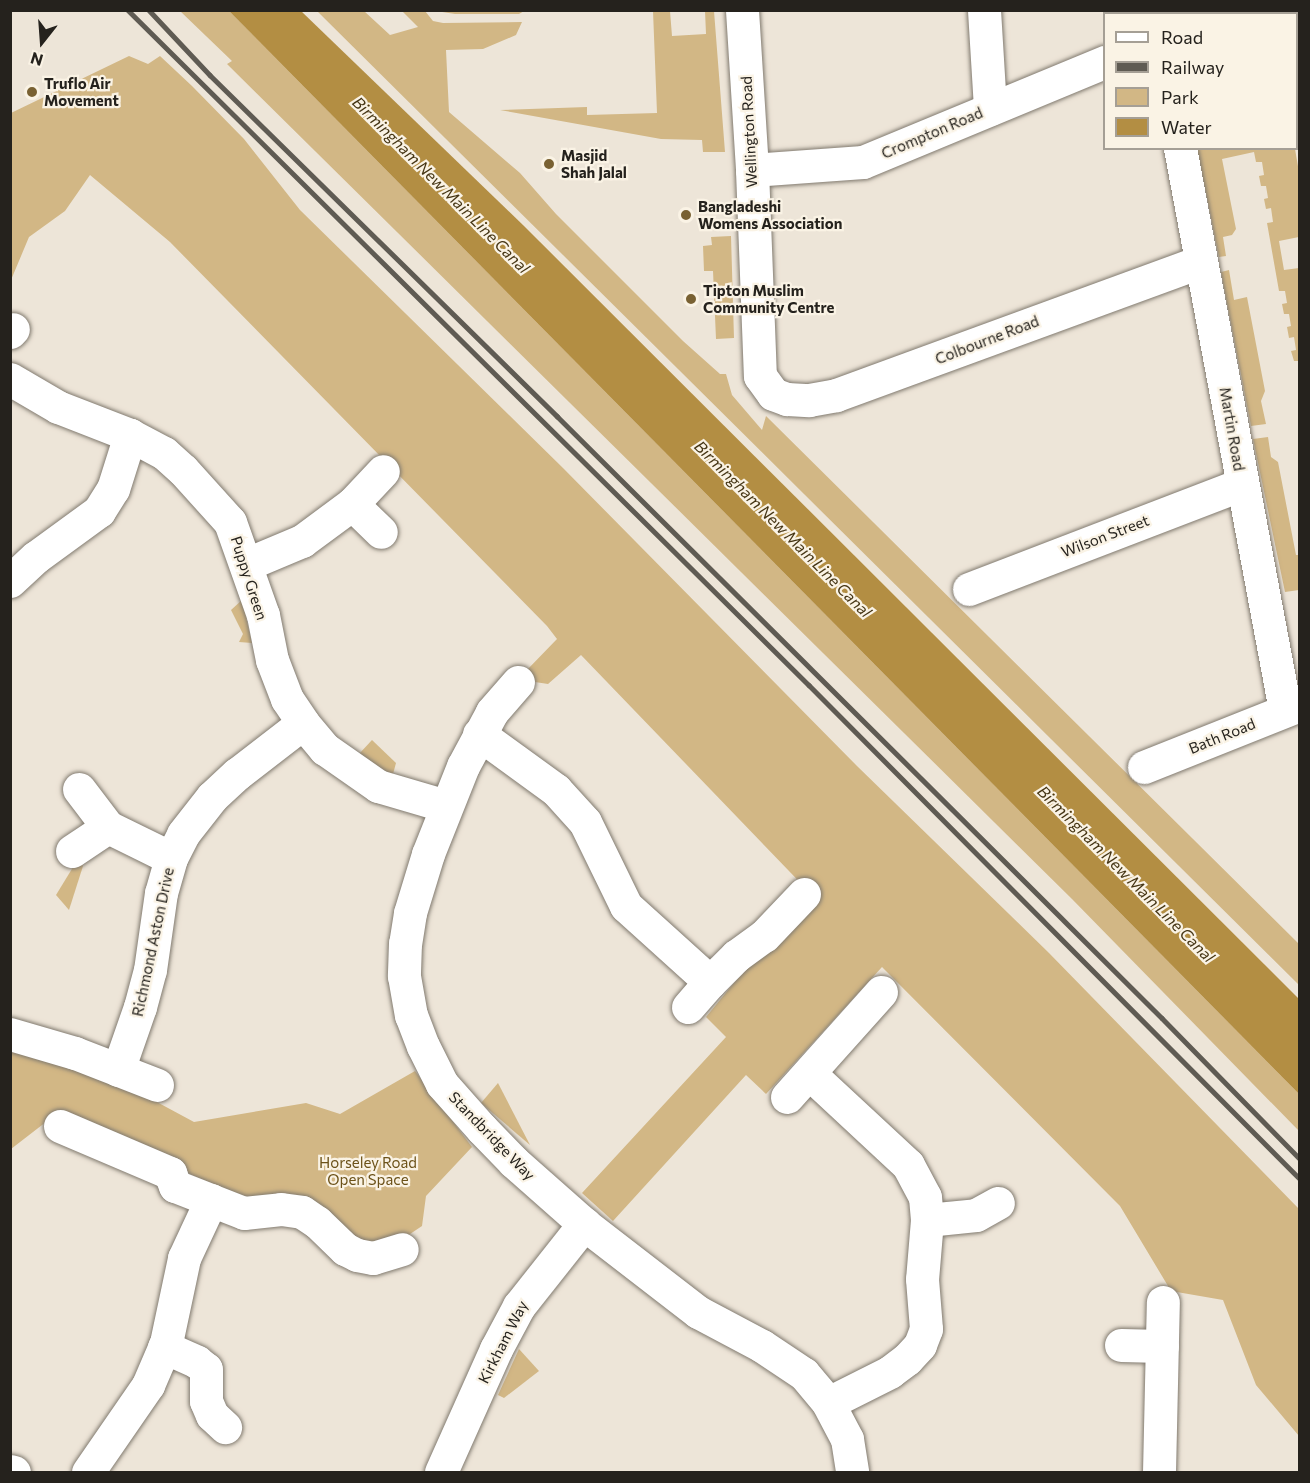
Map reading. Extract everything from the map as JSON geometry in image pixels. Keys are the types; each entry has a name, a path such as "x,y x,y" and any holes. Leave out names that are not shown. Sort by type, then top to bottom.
{"street":[{"name":"Wellington Road","path":"742,10 752,170 760,376 772,394"},
{"path":"984,10 990,109"},
{"name":"Crompton Road","path":"752,170 863,162 1103,62"},
{"name":"Martin Road","path":"1180,150 1242,484 1292,707"},
{"name":"Colbourne Road","path":"772,394 787,399 809,400 836,395 1200,262"},
{"name":"Puppy Green","path":"10,379 58,406 130,435 164,453 204,490 230,522 247,564 263,615 272,660 287,699 303,723 325,749 378,786 446,806"},
{"path":"10,581 36,557 99,511 113,489 130,435"},
{"path":"247,564 302,541 352,504 383,471"},
{"name":"Wilson Street","path":"969,589 1242,484"},
{"path":"352,504 381,532"},
{"name":"Standbridge Way","path":"518,682 492,712 479,734 446,806 410,913 405,943 404,976 411,1015 423,1046 442,1084 514,1162 584,1224 698,1312 762,1346 804,1374 828,1403 847,1439 852,1473"},
{"name":"Bath Road","path":"1144,767 1292,707"},
{"name":"Richmond Aston Drive","path":"118,1070 141,1007 150,970 161,893 171,858 183,834 212,797 237,774 303,723"},
{"path":"479,734 556,790 585,822 626,906 710,982"},
{"path":"79,789 108,827 171,858"},
{"path":"72,851 108,827"},
{"path":"688,1008 736,956 764,936 804,894"},
{"path":"787,1097 881,992"},
{"path":"10,1034 157,1085"},
{"path":"809,1073 908,1165 925,1197 927,1220 922,1279 926,1329 920,1345 890,1372 828,1403"},
{"path":"60,1126 170,1173 175,1186 244,1213 281,1209 302,1212 317,1222 345,1249 357,1255 373,1258 402,1249"},
{"path":"87,1473 148,1385 164,1347 184,1258 211,1200"},
{"path":"927,1220 976,1215 998,1203"},
{"name":"Kirkham Way","path":"453,1468 496,1349 519,1306 584,1224"},
{"path":"1159,1473 1163,1302"},
{"path":"1121,1345 1162,1346"},
{"path":"164,1347 198,1362 206,1369 206,1401 212,1414 225,1427"}],"green space":[{"path":"180,11 229,11 1299,1094 1299,1131 1072,899 227,64 232,61"},
{"path":"317,11 364,11 390,35 418,27 402,11 425,11 433,21 443,23 522,22 516,35 483,49 446,50 449,112 520,173 556,214 683,341 720,374 726,374 732,395 762,430 766,416 1299,944 1299,985"},
{"path":"436,11 524,11 519,14 455,14"},
{"path":"653,11 670,11 672,36 706,34 705,11 714,11 725,152 703,152 702,140 661,139 500,110 587,107 587,115 657,113"},
{"path":"129,56 148,64 160,56 192,86 244,139 300,210 563,468 857,766 1049,953 1299,1209 1299,1436 1256,1385 1223,1300 1171,1291 1120,1206 882,967 766,1094 746,1075 613,1221 582,1193 726,1037 706,1017 738,978 816,899 581,655 548,684 535,682 525,672 557,639 547,626 170,242 90,175 65,211 29,237 11,280 11,113"},
{"path":"1197,150 1295,150 1299,172 1299,237 1279,241 1284,270 1299,268 1299,367 1291,351 1296,350 1294,337 1289,338 1287,327 1291,326 1289,314 1284,314 1282,304 1287,303 1285,291 1279,291 1267,223 1273,222 1271,208 1266,209 1264,199 1268,198 1266,186 1261,186 1259,176 1264,175 1262,162 1256,162 1254,152 1222,159 1236,229 1232,235 1223,237 1226,256 1219,257"},
{"path":"731,236 734,338 716,339 713,271 704,271 703,246 712,245 711,237"},
{"path":"1229,270 1234,300 1247,297 1265,391 1261,401 1266,424 1251,426 1221,272"},
{"path":"1268,437 1271,457 1278,462 1296,555 1299,555 1299,590 1285,592 1253,439"},
{"path":"242,600 252,643 239,642 243,634 231,610"},
{"path":"372,740 396,763 393,774 375,767 359,754"},
{"path":"78,859 83,866 69,910 56,895"},
{"name":"Horseley Road Open Space","path":"11,1044 66,1061 155,1101 194,1122 306,1103 340,1114 415,1071 472,1147 426,1196 422,1226 404,1238 376,1249 224,1189 55,1115 11,1149"},
{"path":"498,1083 530,1145 481,1103"},
{"path":"519,1349 539,1371 504,1398 498,1395"}],"water":[{"name":"Birmingham New Main Line Canal","path":"229,11 301,11 525,227 1299,999 1299,1094"}],"railway":[{"path":"128,10 809,685 1300,1179"},
{"path":"149,10 210,75 557,416 1162,1018 1300,1159"}],"place":[{"name":"Truflo Air Movement","path":"32,92"},
{"name":"Masjid Shah Jalal","path":"549,164"},
{"name":"Bangladeshi Womens Association","path":"686,215"},
{"name":"Tipton Muslim Community Centre","path":"691,299"}]}
